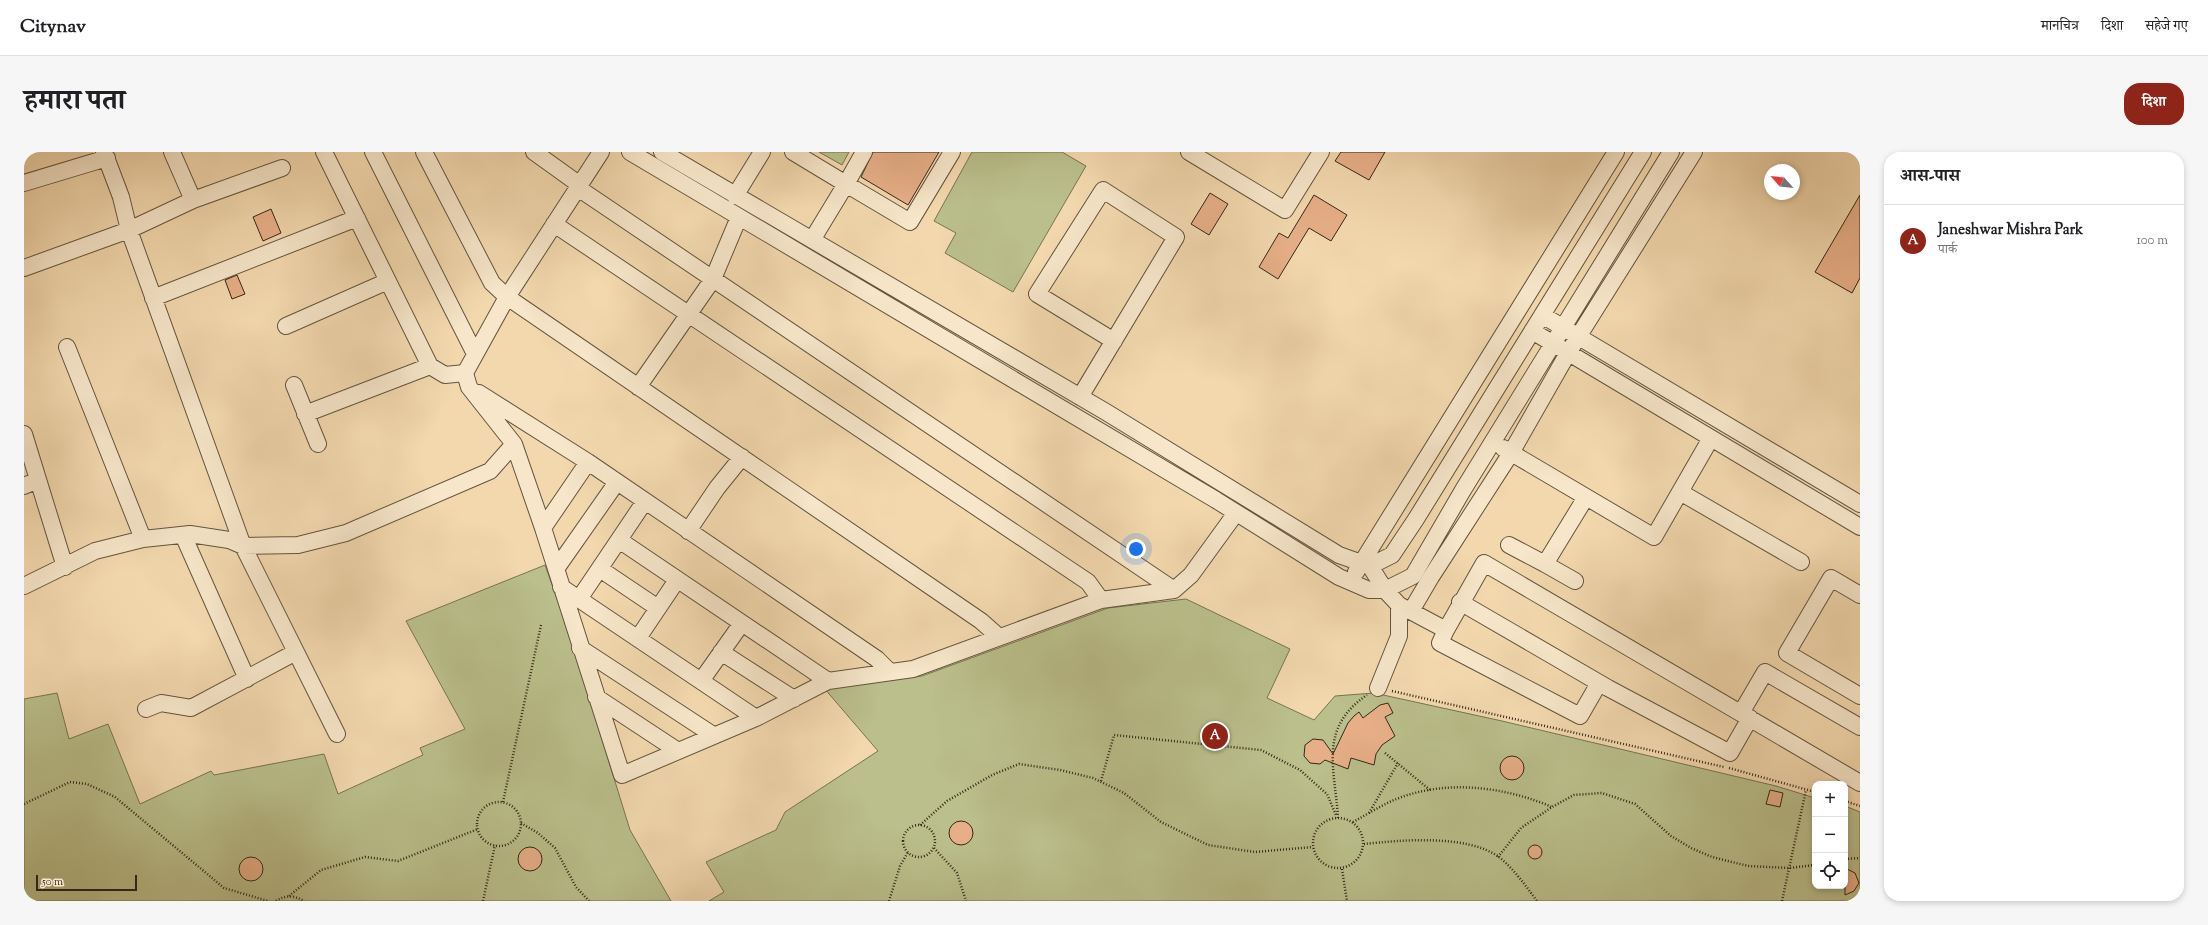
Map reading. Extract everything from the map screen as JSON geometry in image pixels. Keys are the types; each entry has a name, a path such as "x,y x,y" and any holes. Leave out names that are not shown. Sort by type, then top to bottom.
{"street":[{"path":"172,152 193,200"},
{"path":"324,152 430,366 445,375 467,380 877,659 888,671"},
{"path":"373,152 475,354"},
{"path":"424,152 492,283 507,297 981,621 1000,637"},
{"path":"534,152 579,186 713,279 1174,590"},
{"path":"467,380 475,354 507,297 601,152"},
{"path":"630,152 1236,513 1339,577 1369,590 1385,590 1413,576 1492,442 1671,152"},
{"path":"662,152 1080,397 1339,555 1366,565 1385,590 1405,608 1446,630"},
{"path":"735,196 762,152"},
{"path":"793,152 910,222 952,152"},
{"path":"812,240 864,152"},
{"path":"1189,152 1285,210 1321,152"},
{"path":"1350,582 1366,565 1616,152"},
{"path":"1366,565 1392,555 1643,152"},
{"path":"1378,688 1399,636 1405,608 1431,577 1511,453 1568,353 1694,152"},
{"path":"24,183 105,155 121,198 129,230 243,546 337,734"},
{"path":"24,268 129,230 193,200 282,168"},
{"path":"1080,397 1114,341 1176,237 1103,190 1037,294 1114,341"},
{"path":"638,387 713,279 739,217"},
{"path":"153,298 357,218"},
{"path":"554,224 1088,582 1101,600"},
{"path":"286,326 388,280"},
{"path":"1542,315 1578,338 1860,504"},
{"path":"1532,332 1860,527"},
{"path":"67,347 143,539"},
{"path":"305,414 430,366"},
{"path":"467,380 514,444 543,528 580,648 622,775 756,718 828,682 888,671 913,669 1101,600 1174,590 1191,575 1236,513"},
{"path":"294,385 318,444"},
{"path":"24,434 31,483 65,567"},
{"path":"1492,442 1654,537 1711,438"},
{"path":"24,586 95,551 143,539 183,535 229,540 243,546 298,545 346,533 490,471 514,444"},
{"path":"688,530 717,488 742,457"},
{"path":"543,528 588,462"},
{"path":"556,569 616,482"},
{"path":"1680,492 1801,562"},
{"path":"1545,564 1586,497"},
{"path":"579,599 645,501"},
{"path":"183,535 247,679"},
{"path":"619,540 828,682"},
{"path":"1509,545 1576,581"},
{"path":"1599,682 1580,716 1440,644 1460,602 1484,563 1860,782"},
{"path":"600,569 658,608"},
{"path":"1860,594 1831,578 1787,653 1860,696"},
{"path":"638,638 677,580"},
{"path":"562,587 756,718"},
{"path":"1460,602 1599,682 1730,753 1765,672 1860,727"},
{"path":"701,681 742,623"},
{"path":"580,648 713,735"},
{"path":"146,710 160,703 191,708 296,652"},
{"path":"722,652 794,699"},
{"path":"596,697 678,751"}],"path":[{"path":"503,802 541,625"},
{"path":"1338,818 1333,767 1333,741 1341,719 1354,704 1378,688 1746,772 1812,791"},
{"path":"1101,782 1114,735 1261,750 1300,770 1327,794 1338,818"},
{"path":"1385,753 1430,790"},
{"path":"1368,814 1398,763"},
{"path":"920,825 931,830 935,842 934,848 925,856 918,857 908,852 904,846 905,834 909,829 920,825 947,801 992,775 1020,764 1060,770 1101,782 1124,793 1161,822 1208,845 1255,852 1313,847"},
{"path":"24,804 70,782 87,784 115,797 224,888 268,901"},
{"path":"1354,822 1393,800 1430,790 1475,788 1498,790 1531,798 1552,807"},
{"path":"1782,901 1806,790"},
{"path":"1498,857 1521,828 1552,807 1574,795 1602,793 1635,804 1671,836 1691,848 1712,857 1748,866 1789,868 1812,865"},
{"path":"503,802 514,807 519,814 521,823 515,839 508,844 495,845 484,840 478,828 478,816 483,808 490,804 503,802"},
{"path":"1848,802 1860,806"},
{"path":"1338,818 1354,822 1360,830 1364,844 1359,858 1352,865 1342,869 1332,868 1323,864 1316,857 1313,847 1313,837 1318,828 1325,821 1338,818"},
{"path":"521,823 538,833 555,848 576,887 589,901"},
{"path":"276,901 289,896 321,870 365,857 398,861 478,828"},
{"path":"1364,844 1415,838 1474,846 1498,857 1518,875 1537,901"},
{"path":"484,901 495,845"},
{"path":"934,848 957,872 966,901"},
{"path":"889,901 900,866 908,852"},
{"path":"1848,859 1860,858"},
{"path":"1342,869 1347,901"},
{"path":"289,896 298,897 304,901"}],"green space":[{"path":"819,152 849,152 842,165"},
{"path":"972,152 1062,152 1086,166 1013,292 945,253 956,233 934,221"},
{"path":"545,565 568,629 630,830 671,901 24,901 24,699 57,693 69,739 108,724 140,804 211,771 214,775 324,754 338,794 423,755 420,748 465,729 406,621"},
{"path":"1186,599 1290,649 1267,698 1314,720 1335,696 1374,693 1502,721 1776,786 1812,797 1812,889 1848,889 1848,807 1860,812 1860,901 709,901 724,892 706,862 776,830 785,812 878,751 824,688 922,676 1108,608"}],"building":[{"path":"873,152 939,152 908,205 861,177"},
{"path":"1341,152 1385,152 1369,180 1335,161"},
{"path":"1210,193 1228,204 1209,235 1191,224"},
{"path":"1314,195 1347,215 1331,241 1309,228 1278,279 1259,267 1279,233 1288,238"},
{"path":"1860,195 1860,278 1852,293 1815,272"},
{"path":"271,209 281,233 263,241 253,217"},
{"path":"237,275 245,294 232,299 225,280"},
{"path":"1388,703 1393,713 1385,717 1395,736 1382,745 1376,754 1374,765 1351,758 1348,769 1325,760 1320,764 1310,763 1304,756 1305,745 1313,739 1323,740 1333,754 1348,723 1354,716 1359,712 1363,718 1380,705"},
{"path":"1512,756 1521,759 1524,768 1521,777 1512,780 1503,777 1500,768 1503,759"},
{"path":"1770,790 1783,793 1780,807 1766,804"},
{"path":"961,821 970,824 973,833 970,842 961,845 952,842 949,833 952,824"},
{"path":"1532,845 1538,845 1542,849 1542,855 1538,859 1532,859 1528,855 1528,849"},
{"path":"530,847 539,850 542,859 539,868 530,871 521,868 518,859 521,850"},
{"path":"251,857 260,860 263,869 260,878 251,881 242,878 239,869 242,860"},
{"path":"1848,870 1855,873 1859,883 1854,891 1845,895 1845,889 1848,889"}],"place":[{"name":"Janeshwar Mishra Park","path":"1215,736"}]}
